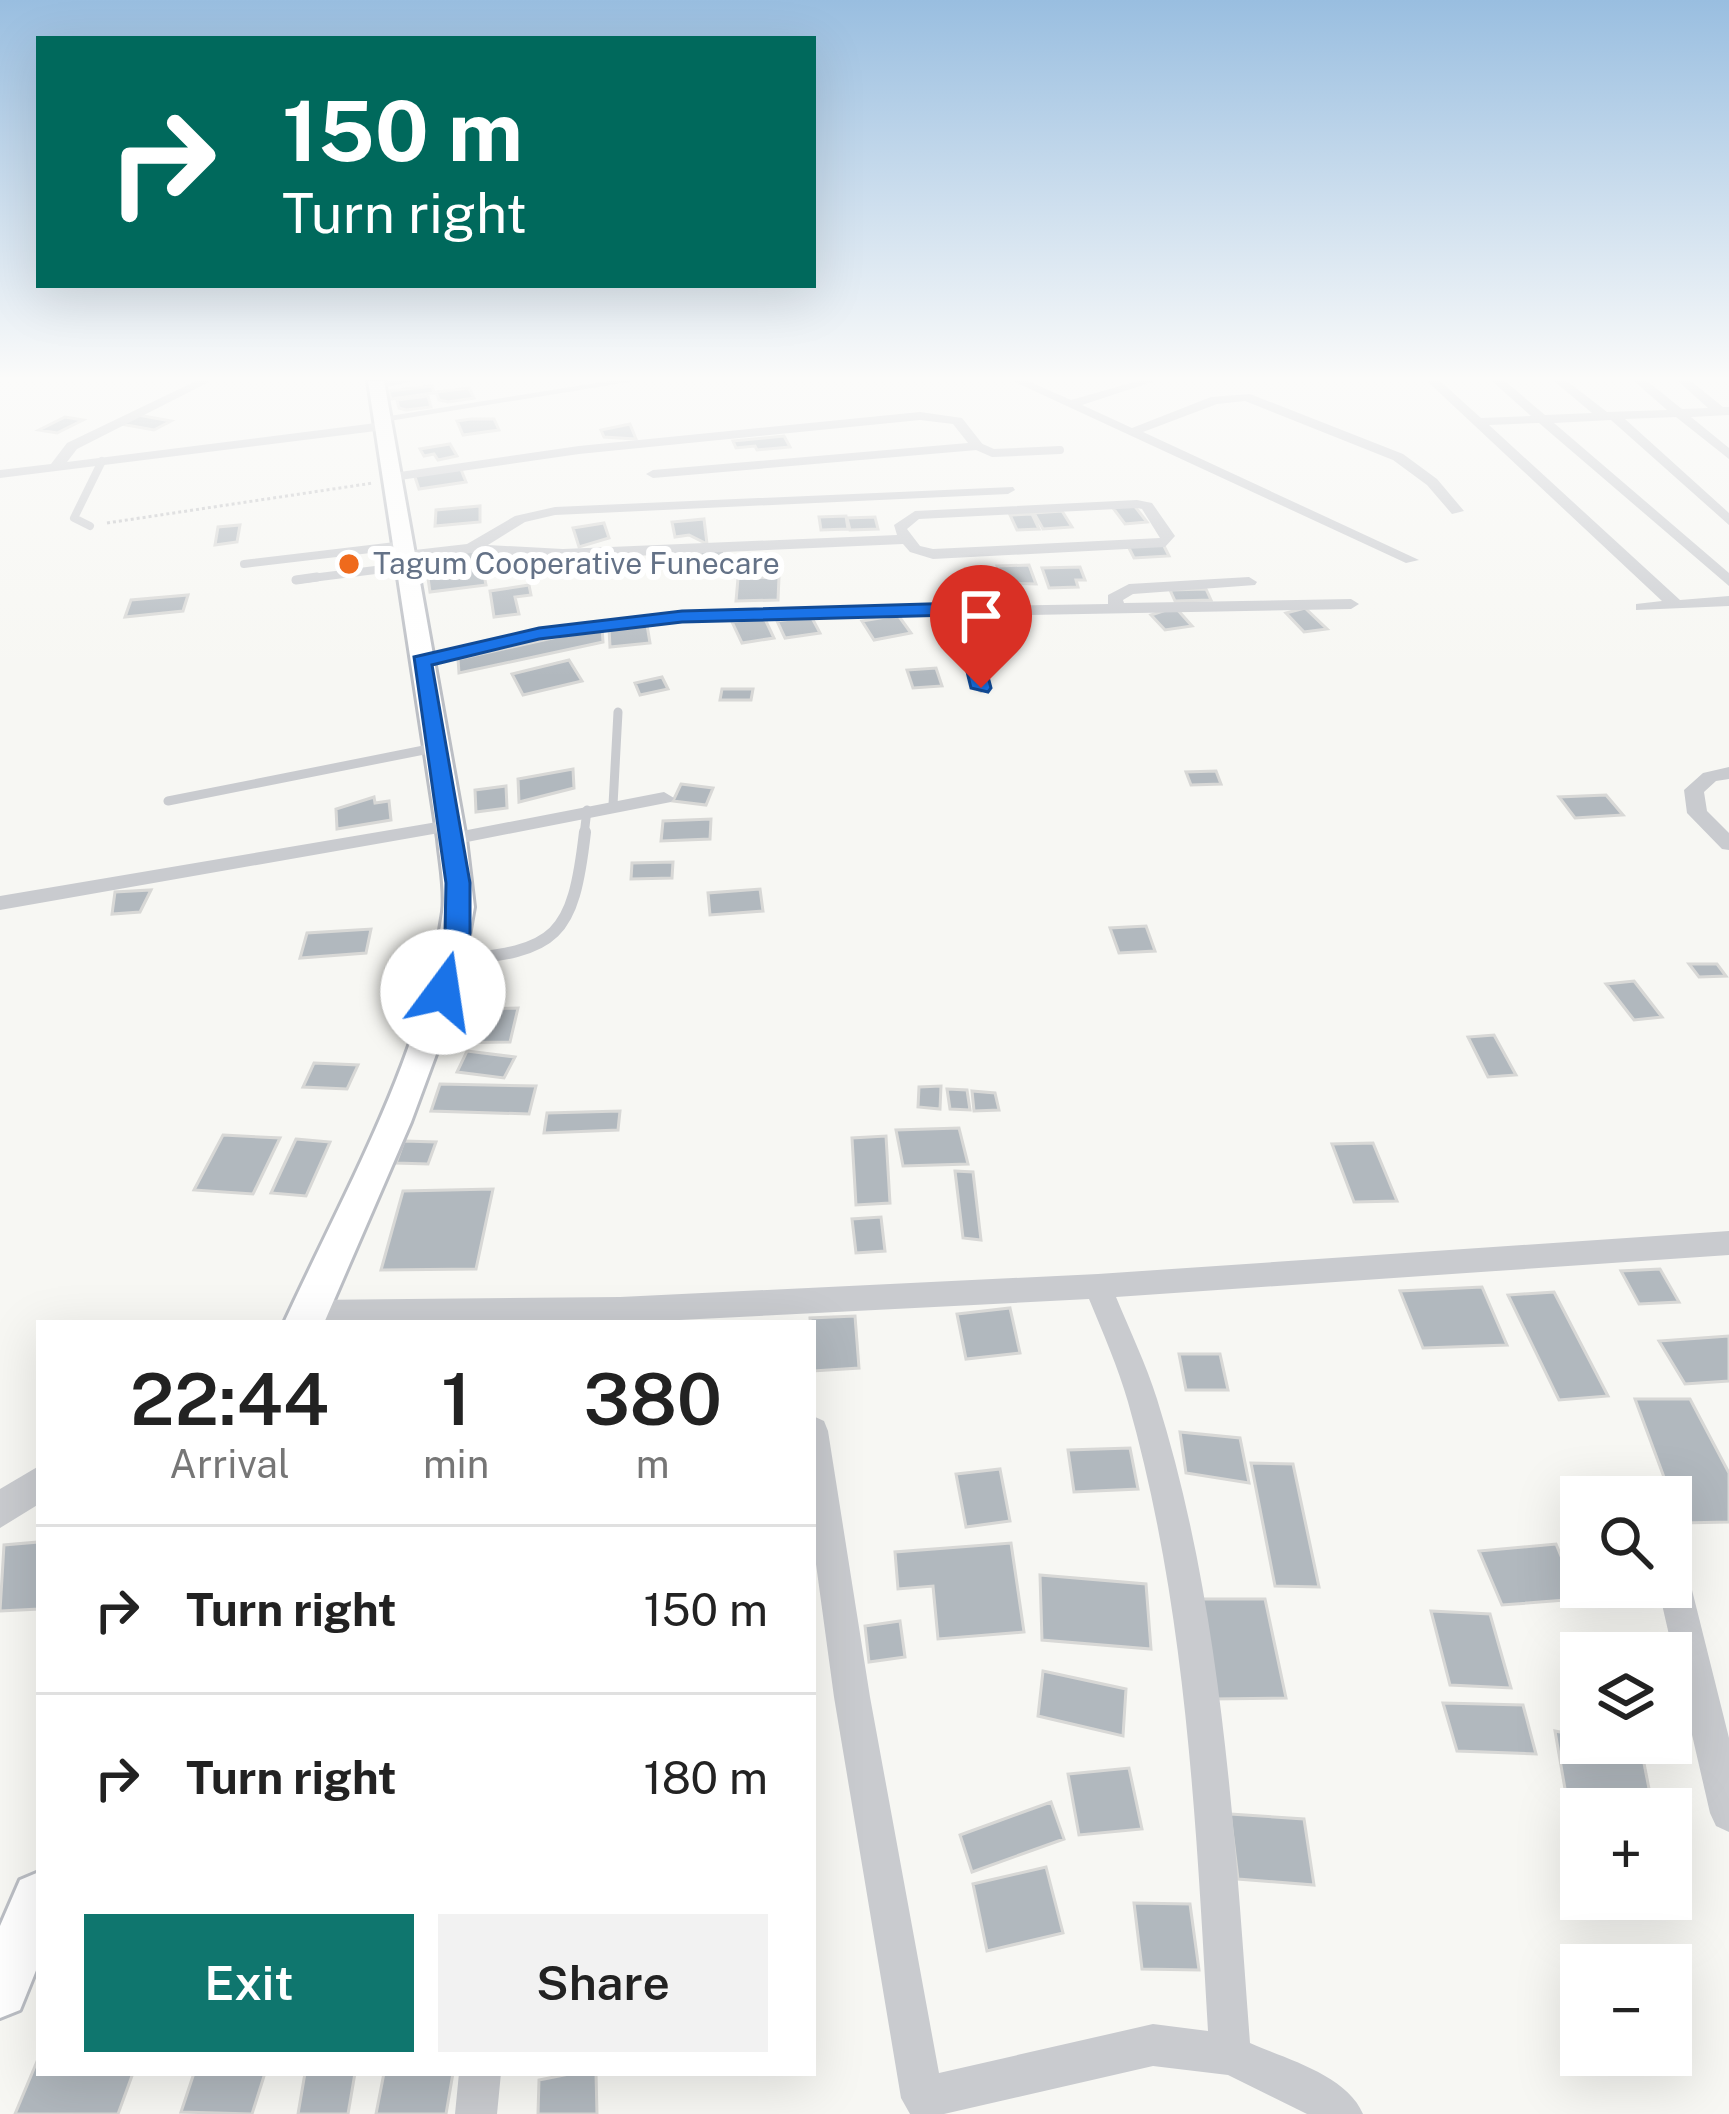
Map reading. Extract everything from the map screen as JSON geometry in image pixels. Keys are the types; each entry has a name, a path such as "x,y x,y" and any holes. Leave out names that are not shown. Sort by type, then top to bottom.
{"main road":[{"path":"306,1318 394,1122 452,960 459,907 394,480"},
{"path":"0,1990 36,1906"}],"street":[{"path":"1236,480 1411,560"},
{"path":"1429,480 1457,511"},
{"path":"1540,480 1675,604"},
{"path":"1612,480 1729,581"},
{"path":"1682,480 1729,521"},
{"path":"471,548 520,519 555,511 1007,490"},
{"path":"406,556 471,548 563,554 905,539 922,552 957,554 1158,543 1168,536 1147,506 1137,504 915,515 899,528 905,539"},
{"path":"1117,605 1114,598 1129,589 1249,582"},
{"path":"1642,607 1729,601"},
{"path":"421,661 556,631 682,616 1351,604"},
{"path":"961,609 981,688"},
{"path":"1729,773 1710,777 1694,790 1697,813 1729,844"},
{"path":"0,903 664,798"},
{"path":"306,1318 620,1310 793,1312 1098,1286 1724,1251"},
{"path":"1098,1286 1142,1399 1171,1520 1205,1741 1230,2055"},
{"path":"816,1452 851,1696 923,2106 1106,2052 1153,2045 1230,2055 1316,2095 1342,2114"},
{"path":"0,1510 36,1485"},
{"path":"1680,1608 1729,1813"},
{"path":"476,2114 480,2076"}],"lane":[{"path":"90,526 74,518 93,480"},
{"path":"244,564 406,556"},
{"path":"296,580 406,556"},
{"path":"613,805 618,712"},
{"path":"168,800 434,748"},
{"path":"452,960 504,957 530,950 564,928 578,890 587,810"}],"path":[{"path":"90,526 384,480"}],"building":[{"path":"416,480 466,482 419,489"},
{"path":"1133,504 1147,522 1125,524 1113,508"},
{"path":"480,506 480,522 435,526 436,510"},
{"path":"1062,511 1072,527 1043,529 1034,513"},
{"path":"1032,514 1039,529 1017,530 1010,515"},
{"path":"846,516 848,529 821,530 819,517"},
{"path":"875,517 878,529 850,530 847,518"},
{"path":"704,519 707,544 689,535 675,537 672,522"},
{"path":"604,523 609,538 579,547 573,528"},
{"path":"240,525 237,542 215,545 218,527"},
{"path":"1163,544 1169,556 1134,558 1128,546"},
{"path":"722,548 734,567 711,571 699,552"},
{"path":"479,550 486,585 430,592 425,557"},
{"path":"556,557 558,574 535,577 533,560"},
{"path":"590,560 590,571 561,573 562,562"},
{"path":"1029,565 1036,584 1003,583 997,566"},
{"path":"1080,567 1085,580 1076,580 1078,587 1049,588 1042,568"},
{"path":"779,577 778,600 736,601 738,578"},
{"path":"529,585 531,595 515,597 519,614 494,617 490,591"},
{"path":"1206,589 1211,600 1175,601 1170,590"},
{"path":"188,595 183,611 125,617 131,600"},
{"path":"1175,607 1192,626 1165,630 1151,615"},
{"path":"1305,608 1327,629 1304,632 1286,613"},
{"path":"898,615 911,633 874,640 862,621"},
{"path":"811,616 820,633 785,638 777,621"},
{"path":"764,617 774,638 742,643 732,622"},
{"path":"647,625 650,643 610,647 609,628"},
{"path":"602,627 603,642 459,673 458,659"},
{"path":"569,660 582,681 523,695 512,674"},
{"path":"936,668 942,686 913,688 907,670"},
{"path":"662,677 668,689 640,695 635,683"},
{"path":"722,689 753,689 751,700 720,700"},
{"path":"573,769 574,788 519,802 518,779"},
{"path":"1216,771 1221,784 1191,785 1186,772"},
{"path":"681,784 713,788 706,805 673,801"},
{"path":"506,786 507,808 476,812 475,790"},
{"path":"1606,795 1623,815 1575,818 1559,797"},
{"path":"374,797 375,803 389,801 391,820 337,829 336,809"},
{"path":"711,819 710,839 661,841 663,821"},
{"path":"673,862 672,878 631,879 632,863"},
{"path":"760,889 763,911 710,915 708,893"},
{"path":"151,890 140,912 112,914 115,892"},
{"path":"1146,926 1155,951 1119,953 1110,928"},
{"path":"371,929 366,953 300,958 307,933"},
{"path":"1689,964 1717,964 1726,976 1699,977"},
{"path":"1634,981 1662,1017 1634,1020 1606,984"},
{"path":"518,1008 510,1042 445,1043 455,1009"},
{"path":"1494,1035 1516,1075 1488,1077 1468,1037"},
{"path":"467,1051 515,1057 504,1078 457,1072"},
{"path":"314,1063 358,1065 347,1089 303,1087"},
{"path":"440,1084 536,1086 529,1114 431,1111"},
{"path":"941,1086 940,1109 918,1107 919,1087"},
{"path":"947,1089 967,1090 970,1110 950,1109"},
{"path":"972,1091 995,1093 999,1110 974,1111"},
{"path":"620,1111 618,1130 544,1133 547,1113"},
{"path":"959,1128 968,1164 903,1166 896,1130"},
{"path":"223,1135 280,1138 253,1194 194,1190"},
{"path":"886,1136 890,1203 856,1205 852,1138"},
{"path":"296,1139 330,1142 306,1196 271,1193"},
{"path":"404,1141 436,1142 428,1164 396,1163"},
{"path":"1373,1143 1397,1201 1354,1202 1332,1144"},
{"path":"955,1171 973,1172 981,1240 963,1238"},
{"path":"493,1189 476,1269 381,1270 403,1191"},
{"path":"881,1217 885,1251 856,1253 852,1219"},
{"path":"1660,1269 1679,1302 1639,1304 1621,1271"},
{"path":"1482,1287 1507,1345 1423,1348 1400,1291"},
{"path":"1554,1292 1608,1396 1559,1400 1508,1295"},
{"path":"1010,1308 1020,1353 966,1359 957,1314"},
{"path":"855,1316 859,1368 816,1371 816,1320 810,1318"},
{"path":"1729,1336 1729,1381 1685,1384 1659,1341"},
{"path":"1179,1354 1220,1354 1228,1390 1186,1390"},
{"path":"1635,1399 1690,1399 1729,1473 1729,1522 1692,1523 1692,1476 1664,1476"},
{"path":"1180,1432 1240,1438 1249,1483 1186,1473"},
{"path":"1130,1448 1138,1489 1074,1492 1068,1450"},
{"path":"1251,1463 1293,1464 1319,1587 1275,1586"},
{"path":"1000,1469 1010,1521 966,1527 956,1474"},
{"path":"36,1542 36,1609 0,1611 4,1545"},
{"path":"1011,1543 1024,1632 938,1639 933,1586 898,1589 895,1552"},
{"path":"1556,1544 1560,1600 1502,1605 1479,1551"},
{"path":"1040,1575 1146,1584 1151,1649 1042,1640"},
{"path":"1194,1599 1265,1599 1286,1698 1212,1699"},
{"path":"1431,1611 1490,1614 1511,1688 1450,1685"},
{"path":"900,1621 905,1657 869,1662 865,1626"},
{"path":"1043,1671 1126,1689 1123,1736 1038,1716"},
{"path":"1443,1703 1523,1705 1536,1754 1457,1751"},
{"path":"1561,1764 1644,1764 1649,1788 1565,1788"},
{"path":"1129,1768 1142,1829 1079,1835 1068,1774"},
{"path":"1051,1802 1064,1839 972,1872 960,1835"},
{"path":"1230,1814 1304,1819 1314,1885 1238,1879"},
{"path":"1046,1867 1063,1933 987,1951 973,1884"},
{"path":"1134,1903 1190,1904 1199,1970 1142,1969"},
{"path":"36,2064 36,2076 132,2076 118,2114 15,2114"},
{"path":"193,2076 264,2076 252,2114 181,2112"},
{"path":"304,2076 354,2076 348,2114 298,2114"},
{"path":"383,2076 452,2076 446,2114 376,2114"},
{"path":"596,2076 597,2114 538,2114 539,2080"}],"place":[{"name":"Tagum Cooperative Funecare","path":"349,564"}],"route":[{"path":"443,992 458,933 458,883 421,661 573,628 682,616 961,609 981,688"}]}
